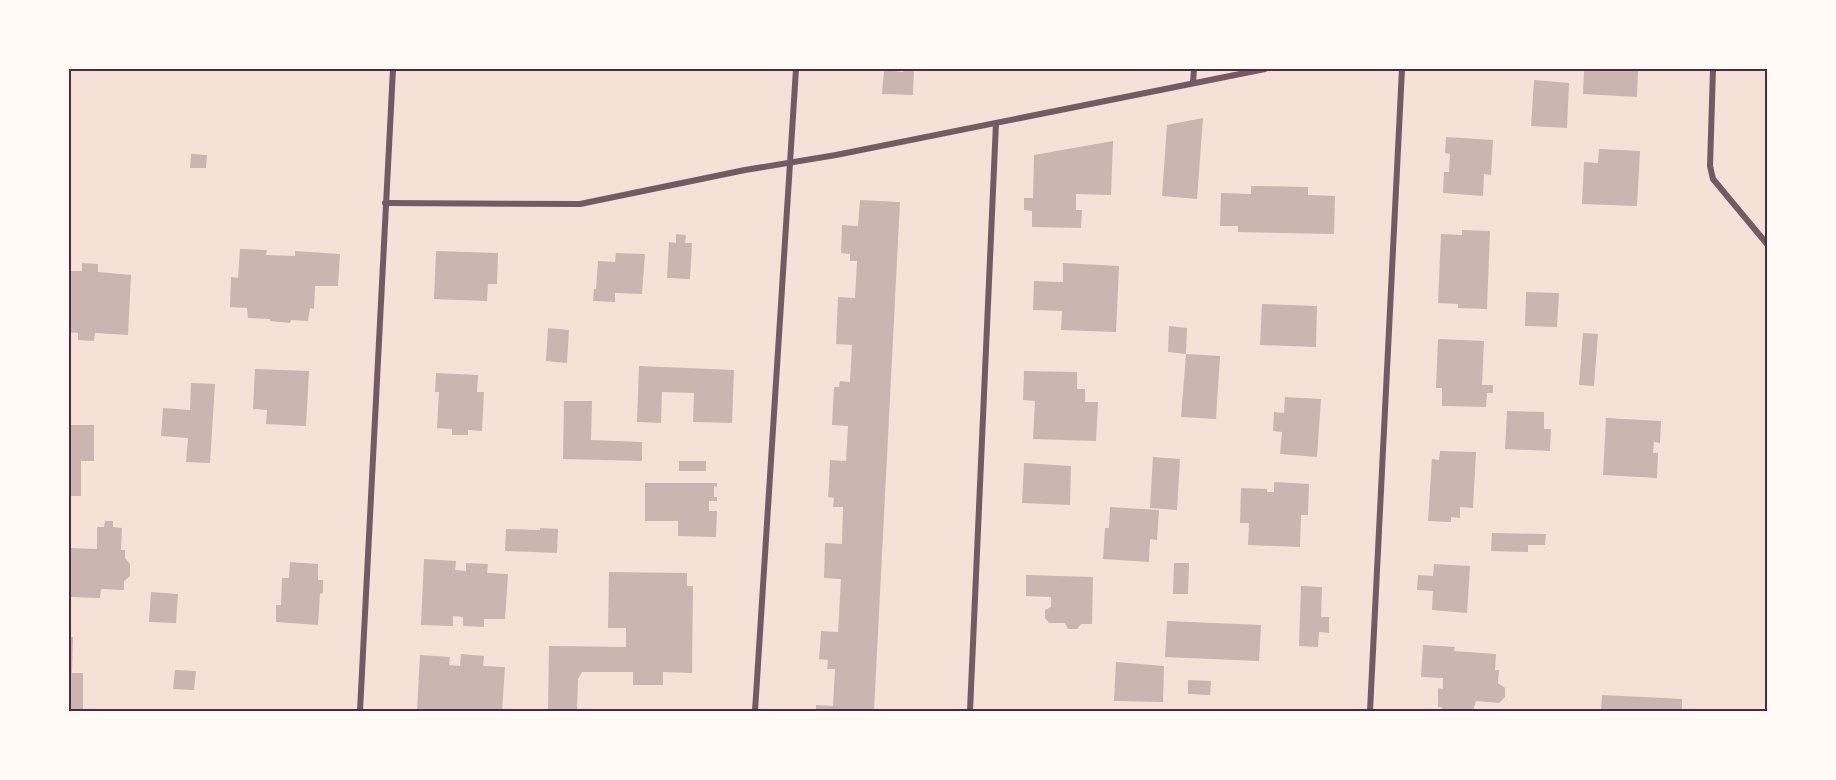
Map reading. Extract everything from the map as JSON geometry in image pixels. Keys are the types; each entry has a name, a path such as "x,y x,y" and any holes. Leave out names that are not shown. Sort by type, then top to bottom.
{"street":[{"path":"360,711 393,69"},
{"path":"755,711 796,69"},
{"path":"1193,82 1194,69"},
{"path":"385,203 580,204 1265,69"},
{"path":"1370,711 1402,69"},
{"path":"1713,69 1710,166 1713,179 1767,244"},
{"path":"970,711 996,123"}],"building":[{"path":"903,69 914,69 913,95 882,94 884,70 903,72"},
{"path":"1584,69 1638,69 1637,97 1583,94"},
{"path":"1534,80 1569,83 1567,128 1531,126"},
{"path":"1203,118 1197,199 1162,196 1167,125"},
{"path":"1446,137 1493,140 1491,175 1484,174 1483,196 1443,193 1444,172 1449,172 1450,154 1445,153"},
{"path":"1113,141 1111,195 1076,194 1076,210 1082,210 1081,228 1032,227 1032,211 1024,210 1024,198 1033,198 1034,155"},
{"path":"1599,149 1640,151 1637,206 1582,204 1584,162 1598,163"},
{"path":"191,154 207,155 206,168 190,168"},
{"path":"1251,186 1308,187 1308,195 1335,196 1334,234 1238,232 1238,226 1220,226 1221,193 1251,194"},
{"path":"860,200 900,202 874,711 816,711 816,705 833,706 835,669 827,669 828,660 819,659 821,631 838,632 841,579 824,578 825,543 842,544 843,507 833,507 834,498 828,497 830,460 846,461 848,426 832,425 834,387 839,387 840,381 850,382 852,345 836,344 838,297 855,298 857,261 850,261 850,254 841,253 842,225 858,226"},
{"path":"1462,230 1490,231 1487,309 1458,308 1458,304 1438,303 1441,234 1462,235"},
{"path":"676,234 686,235 685,243 692,243 690,279 667,278 669,242 676,243"},
{"path":"240,249 267,250 266,255 295,256 295,251 340,254 338,286 315,286 314,309 310,308 308,321 291,320 290,323 248,318 247,308 230,307 231,277 238,278"},
{"path":"436,251 498,253 497,284 488,284 487,301 434,299"},
{"path":"616,253 645,254 642,294 615,293 615,302 593,301 598,261 615,262"},
{"path":"82,263 98,264 98,272 131,275 128,335 95,333 94,341 78,340 78,333 69,332 69,271 82,271"},
{"path":"1063,263 1119,266 1116,332 1061,330 1062,311 1033,310 1034,281 1063,282"},
{"path":"1526,292 1559,293 1557,327 1525,326"},
{"path":"1262,304 1317,306 1316,347 1260,345"},
{"path":"1169,326 1187,328 1186,354 1168,352"},
{"path":"548,328 569,330 567,363 546,361"},
{"path":"1583,333 1598,334 1594,386 1579,385"},
{"path":"1438,339 1484,341 1482,385 1493,385 1493,393 1487,393 1486,407 1442,406 1442,388 1436,388"},
{"path":"1186,354 1220,356 1216,419 1181,417"},
{"path":"639,366 734,370 732,423 693,422 694,393 662,392 661,423 637,422"},
{"path":"255,369 309,371 306,426 266,424 267,410 253,409"},
{"path":"1024,371 1077,372 1077,389 1085,389 1085,402 1098,402 1096,441 1033,439 1035,401 1023,400"},
{"path":"436,373 478,375 477,392 484,392 482,431 468,430 468,435 452,435 452,429 437,428 439,392 435,392"},
{"path":"191,383 215,384 210,463 186,462 188,438 161,436 163,408 190,410"},
{"path":"1285,397 1321,399 1317,457 1280,454 1282,432 1273,431 1274,412 1284,413"},
{"path":"564,401 592,401 591,440 642,442 642,461 563,459"},
{"path":"1507,411 1544,412 1544,429 1551,429 1550,451 1505,449"},
{"path":"1606,418 1661,421 1660,443 1654,442 1653,453 1658,453 1657,478 1603,475"},
{"path":"69,425 94,425 94,461 81,461 81,496 69,496"},
{"path":"1440,451 1476,452 1473,508 1460,507 1460,518 1451,517 1451,522 1428,521 1432,459 1439,460"},
{"path":"1153,457 1180,459 1177,510 1150,508"},
{"path":"679,461 706,461 706,471 679,471"},
{"path":"1024,463 1071,466 1070,505 1022,503"},
{"path":"1274,482 1309,484 1308,515 1301,515 1300,547 1248,545 1249,523 1240,523 1241,488 1267,489 1267,492 1274,492"},
{"path":"645,483 717,483 717,487 714,486 714,497 717,497 717,501 709,501 709,511 717,511 716,537 678,536 678,521 645,521"},
{"path":"1110,507 1159,510 1157,540 1150,539 1149,562 1103,559 1105,528 1109,528"},
{"path":"105,521 113,521 113,527 122,528 121,550 125,550 125,558 130,564 130,576 124,581 124,590 101,589 100,598 69,597 69,548 97,549 97,527 104,527"},
{"path":"540,528 558,529 557,553 505,551 506,529 540,530"},
{"path":"1492,533 1546,534 1545,545 1528,545 1528,552 1491,551"},
{"path":"424,559 456,561 455,570 466,571 466,563 488,564 487,573 508,574 505,619 484,619 484,627 463,626 463,617 453,616 453,626 421,625"},
{"path":"290,562 318,564 318,580 323,580 323,593 320,594 318,625 276,622 276,605 281,605 282,578 289,578"},
{"path":"1174,563 1189,563 1188,594 1173,594"},
{"path":"1434,564 1470,566 1467,613 1432,610 1433,591 1417,590 1418,575 1433,576"},
{"path":"609,572 687,573 687,586 693,586 692,673 663,672 663,685 633,685 633,672 582,672 578,679 577,711 548,711 549,646 626,647 626,628 608,628"},
{"path":"1026,575 1093,577 1092,624 1081,624 1077,629 1068,629 1065,623 1049,623 1045,618 1045,610 1051,607 1051,597 1026,596"},
{"path":"1301,586 1322,587 1321,617 1329,617 1329,633 1319,632 1318,647 1299,646"},
{"path":"151,592 178,594 176,623 149,622"},
{"path":"1167,621 1261,625 1259,661 1165,657"},
{"path":"69,637 73,637 72,673 83,673 83,711 69,711"},
{"path":"1423,645 1455,647 1454,651 1496,654 1495,670 1499,670 1498,683 1505,688 1505,697 1499,703 1476,701 1473,711 1441,711 1442,707 1438,707 1438,688 1443,689 1443,678 1421,677"},
{"path":"461,654 484,656 483,666 505,667 502,711 417,711 420,655 450,657 449,665 460,666"},
{"path":"1116,662 1164,666 1163,702 1114,701"},
{"path":"175,670 196,671 194,690 173,689"},
{"path":"1188,680 1211,681 1210,695 1188,694"},
{"path":"1602,695 1682,699 1682,711 1601,711"}]}
